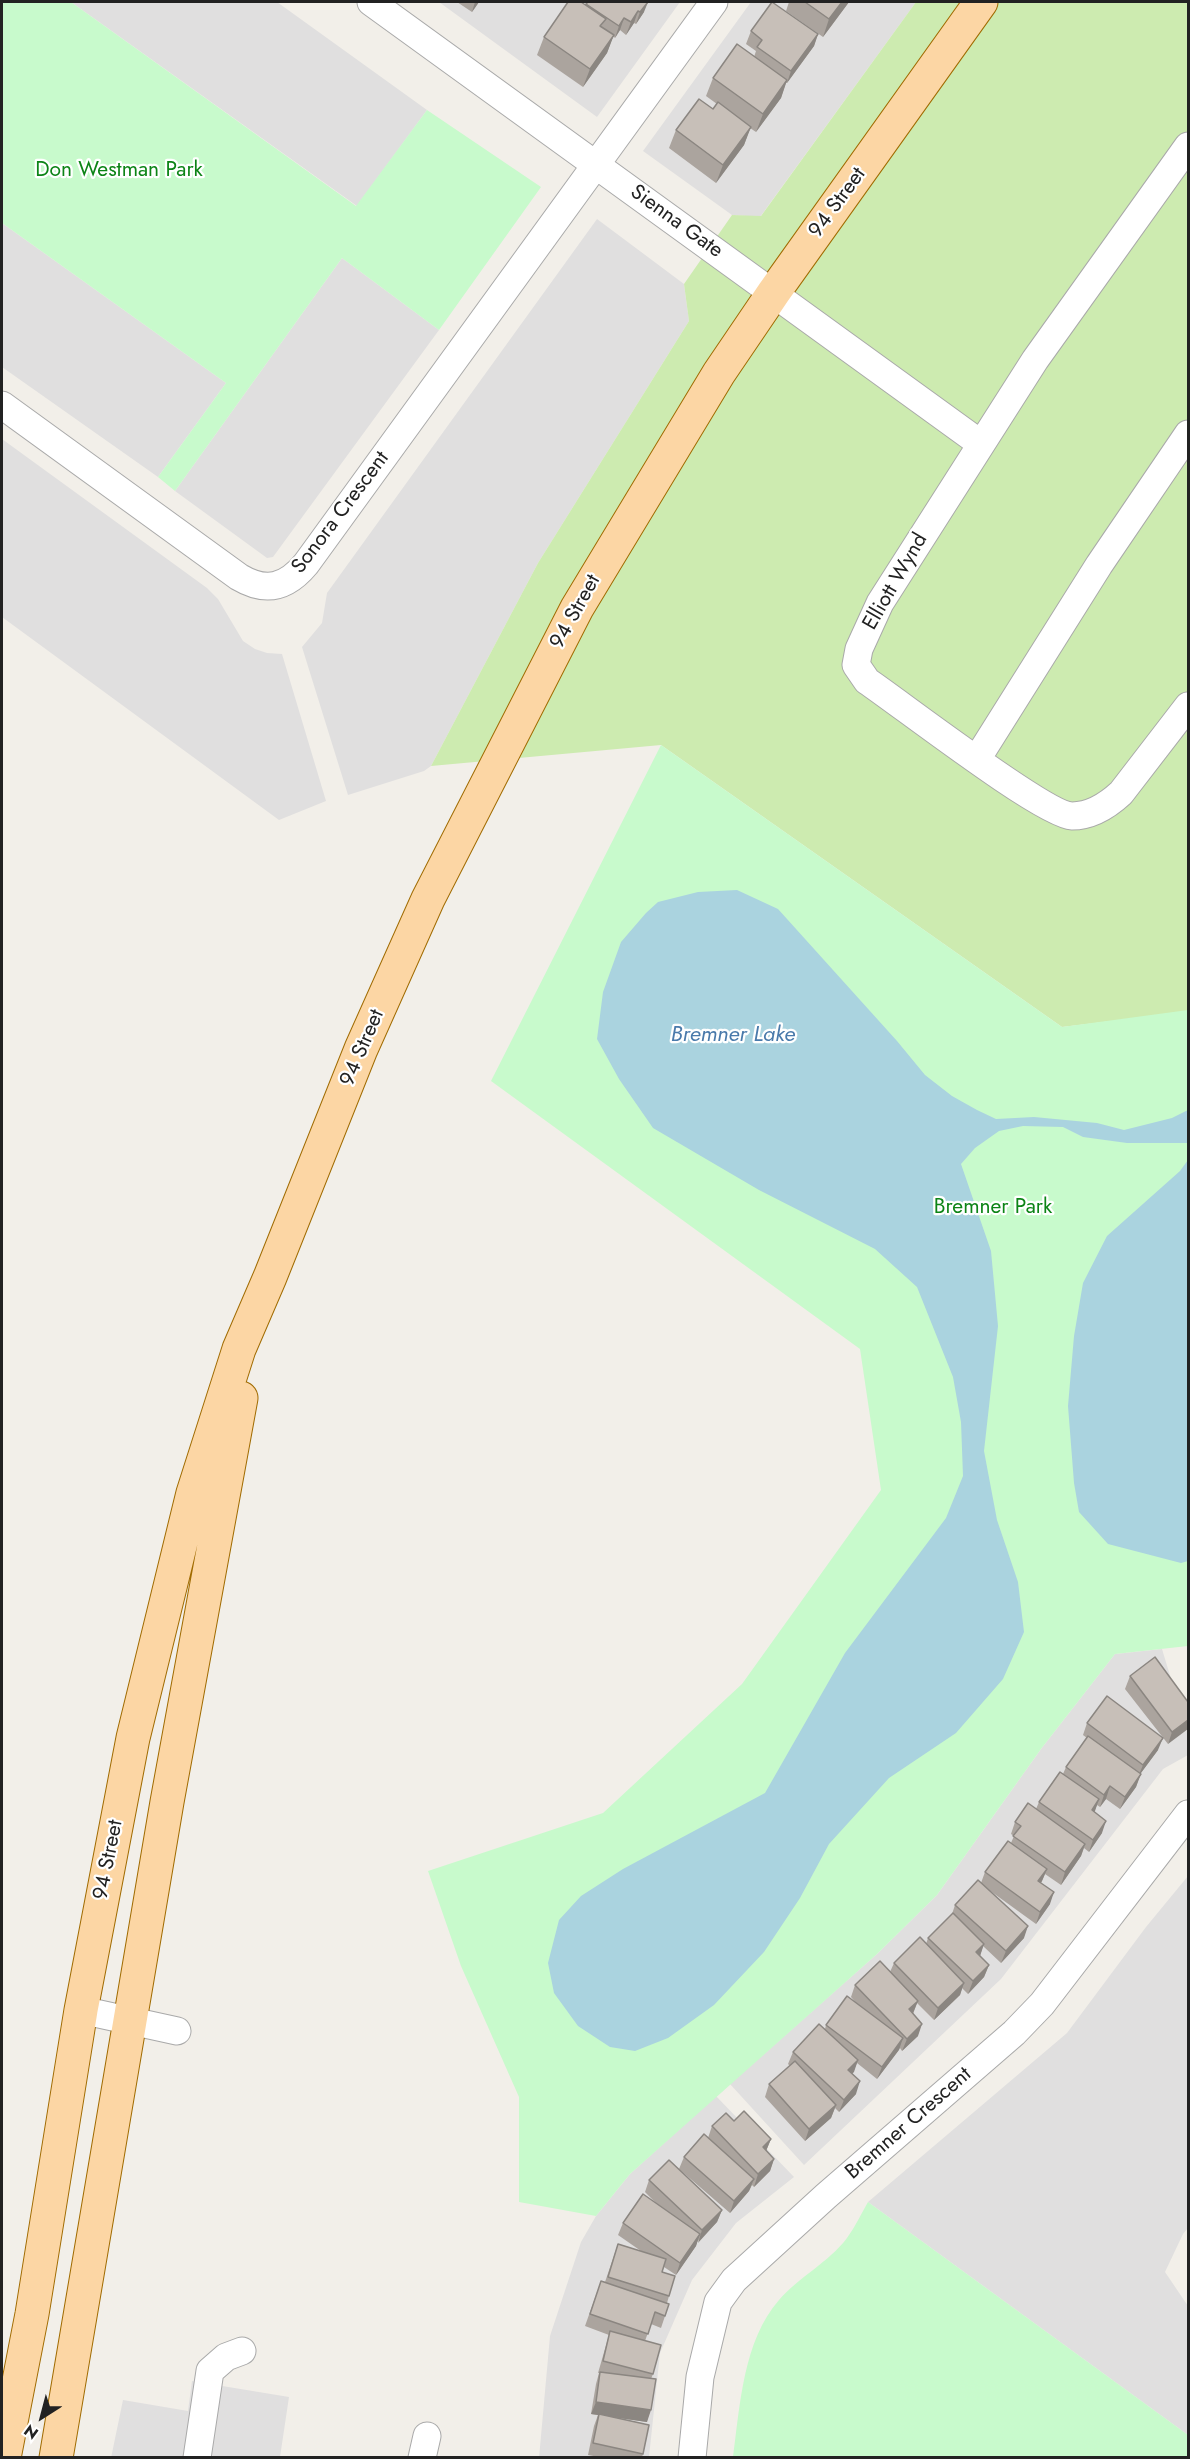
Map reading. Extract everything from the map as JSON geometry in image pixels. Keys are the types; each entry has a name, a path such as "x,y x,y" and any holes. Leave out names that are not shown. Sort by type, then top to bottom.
{"main road":[{"name":"94 Street","path":"4,2457 32,2314 81,2010 133,1738 193,1493 239,1349 362,1049 414,931 528,701 577,608 628,520 719,373 981,2"},
{"name":"94 Street","path":"56,2457 233,1438 270,1277"}],"street":[{"name":"Sienna Gate","path":"371,2 981,444"},
{"name":"Sonora Crescent","path":"2,405 239,577 260,586 288,583 306,564 714,2"},
{"name":"Elliott Wynd","path":"1188,146 1067,314 981,444 880,603 859,649 856,665 867,681 977,759 1053,810 1072,816 1093,812 1111,802 1121,793 1188,706"},
{"path":"977,759 1099,565 1188,434"},
{"name":"Bremner Crescent","path":"692,2457 700,2377 707,2343 718,2302 734,2280 826,2196 1014,2033 1042,2004 1188,1814"},
{"path":"81,2010 177,2031"},
{"path":"197,2457 210,2371 226,2357 242,2351"}],"shaded area":[{"path":"71,2 277,2 427,110 357,206"},
{"path":"439,2 680,2 597,117"},
{"path":"751,2 916,2 760,217 732,215 643,151"},
{"path":"597,219 684,284 689,321 538,563 431,766 424,771 348,795 302,647 322,623 327,593"},
{"path":"2,223 226,383 158,477 2,367"},
{"path":"342,258 439,330 273,557 267,558 175,491"},
{"path":"2,439 207,588 218,599 243,641 267,653 282,654 326,801 279,820 2,617"},
{"path":"1162,1649 1188,1735 1188,1755 1163,1769 1001,1979 804,2165 730,2084 877,1954 937,1895 1041,1749 1115,1654"},
{"path":"1188,1876 1188,2228 1165,2272 1188,2306 1188,2435 868,2202 1067,2033 1146,1927"},
{"path":"716,2096 794,2177 736,2223 692,2280 660,2353 649,2457 539,2458 550,2336 581,2242 596,2216 630,2174"},
{"path":"192,2381 289,2397 280,2457 111,2458 123,2400 188,2411"}],"green space":[{"name":"Don Westman Park","path":"2,2 71,2 356,206 427,110 541,187 439,330 342,258 175,491 158,477 226,383 2,223"},
{"path":"916,2 1188,2 1187,1012 1062,1027 661,745 431,766 538,563 689,321 684,284 732,215 761,216"},
{"name":"Bremner Park","path":"661,745 1062,1027 1188,1010 1188,1646 1115,1654 1041,1749 937,1895 877,1954 630,2174 596,2216 519,2202 519,2097 461,1966 428,1871 603,1813 742,1684 881,1490 860,1349 491,1081"},
{"path":"868,2202 1188,2435 1188,2457 733,2457 741,2396 750,2354 767,2316 787,2292 840,2247"}],"water":[{"name":"Bremner Lake","path":"737,890 778,909 925,1075 952,1096 996,1119 1034,1117 1097,1123 1124,1130 1172,1118 1188,1110 1188,1143 1127,1143 1083,1137 1063,1127 1023,1126 999,1131 975,1148 961,1164 991,1251 998,1326 984,1451 997,1520 1018,1582 1024,1632 1003,1679 956,1733 889,1778 829,1844 800,1898 764,1952 714,2005 668,2038 635,2051 610,2047 578,2026 554,1993 548,1963 559,1920 581,1896 623,1869 765,1793 845,1653 946,1518 963,1476 961,1422 953,1377 917,1287 875,1249 759,1190 653,1128 619,1079 597,1039 603,992 621,942 646,913 658,902 698,892"},
{"path":"1188,1160 1188,1561 1181,1563 1108,1544 1079,1512 1074,1483 1068,1406 1074,1336 1083,1283 1107,1236 1180,1171"}],"building":[{"path":"568,2 581,2 606,19 600,26 614,35 590,69 544,37"},
{"path":"588,2 648,2 631,22 624,18 619,26 586,4"},
{"path":"772,2 818,34 791,71 757,47 762,40 751,31"},
{"path":"805,2 842,2 829,19"},
{"path":"737,44 787,80 763,114 713,78"},
{"path":"699,99 713,109 718,102 751,127 723,165 676,130"},
{"path":"1155,1657 1188,1702 1188,1720 1172,1732 1130,1676"},
{"path":"1107,1696 1163,1738 1143,1765 1087,1723"},
{"path":"1088,1736 1141,1774 1125,1797 1110,1786 1104,1795 1066,1767"},
{"path":"1060,1772 1099,1799 1092,1810 1106,1821 1093,1840 1039,1802"},
{"path":"1028,1803 1085,1844 1065,1872 1013,1836 1021,1826 1015,1822"},
{"path":"1008,1841 1047,1869 1038,1881 1054,1892 1040,1912 985,1872"},
{"path":"978,1880 1028,1926 1006,1951 955,1905"},
{"path":"953,1913 984,1944 976,1952 989,1965 973,1981 928,1938"},
{"path":"920,1937 964,1983 938,2008 894,1963"},
{"path":"880,1961 918,2001 909,2009 922,2024 907,2039 855,1985"},
{"path":"847,1996 903,2038 882,2067 826,2025"},
{"path":"819,2024 858,2060 848,2070 860,2081 844,2100 793,2052"},
{"path":"795,2061 836,2105 809,2129 769,2084"},
{"path":"744,2111 771,2139 763,2147 774,2159 758,2174 712,2126 726,2113 734,2121"},
{"path":"704,2134 754,2179 734,2201 684,2157"},
{"path":"669,2160 722,2210 702,2230 649,2180"},
{"path":"643,2194 700,2234 680,2263 623,2223"},
{"path":"618,2244 666,2259 662,2272 675,2276 669,2296 608,2277"},
{"path":"601,2281 669,2304 665,2316 655,2312 648,2334 590,2314"},
{"path":"610,2331 661,2345 653,2374 603,2361"},
{"path":"600,2372 656,2379 651,2410 596,2402"},
{"path":"599,2414 649,2425 643,2454 593,2443"}]}
